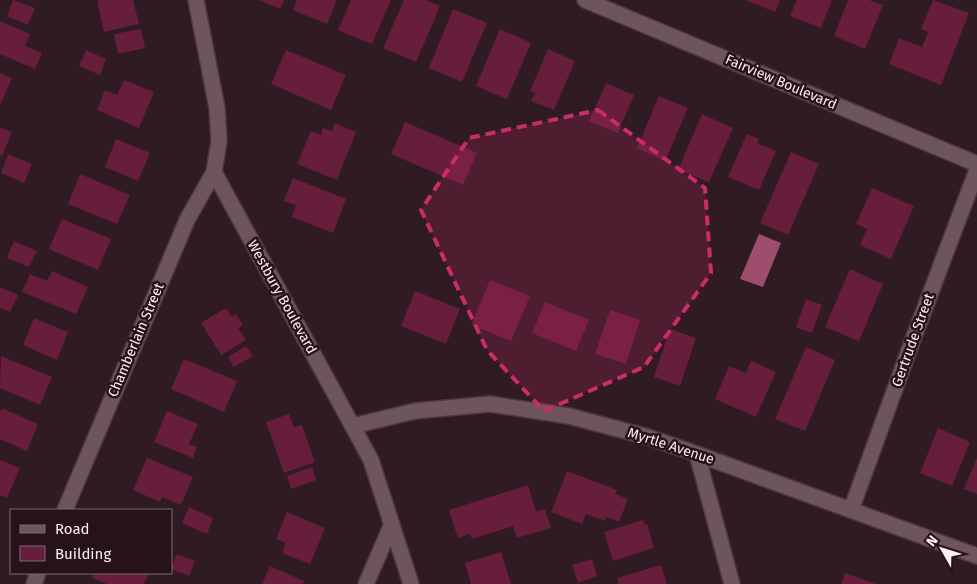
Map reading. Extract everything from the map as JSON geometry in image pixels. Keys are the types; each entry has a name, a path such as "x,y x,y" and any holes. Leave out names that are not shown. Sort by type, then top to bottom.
{"street":[{"path":"196,0 217,108 218,141 214,172"},
{"name":"Fairview Boulevard","path":"585,0 977,164"},
{"name":"Gertrude Street","path":"851,510 977,170"},
{"name":"Westbury Boulevard","path":"214,172 371,460 411,584"},
{"name":"Chamberlain Street","path":"65,509 187,220 214,172"},
{"name":"Myrtle Avenue","path":"353,426 415,411 490,404 569,416 648,437 794,488 977,556"},
{"path":"697,454 732,584"},
{"path":"366,584 392,524"}],"highlighted area":[{"path":"598,110 705,188 711,273 644,367 544,411 487,350 421,210 469,138"}],"shaded area":[{"path":"759,234 781,243 763,287 740,279"}],"building":[{"path":"13,0 35,8 28,25 7,16"},
{"path":"133,0 139,24 104,32 97,1"},
{"path":"259,0 284,0 280,9"},
{"path":"297,0 337,0 327,24 293,10"},
{"path":"351,0 391,0 372,44 338,30"},
{"path":"404,0 425,0 440,6 416,62 383,48"},
{"path":"745,0 780,0 775,12"},
{"path":"797,0 832,0 821,28 790,16"},
{"path":"848,0 869,0 883,5 865,49 834,36"},
{"path":"933,0 969,13 941,85 889,64 899,38 922,47 928,32 921,29"},
{"path":"453,9 487,23 462,82 429,68"},
{"path":"0,21 30,34 25,46 42,53 35,69 0,54"},
{"path":"141,29 145,48 118,54 114,34"},
{"path":"500,29 531,43 507,99 476,86"},
{"path":"548,49 575,61 554,110 531,101 535,93 530,91"},
{"path":"86,50 106,59 100,75 79,66"},
{"path":"286,50 346,75 331,110 271,84"},
{"path":"0,73 12,78 0,105"},
{"path":"124,80 154,92 139,128 97,110 105,90 117,95"},
{"path":"606,83 634,95 618,133 589,121"},
{"path":"659,96 688,108 665,161 637,148"},
{"path":"702,114 733,128 709,182 678,170"},
{"path":"405,122 477,153 463,185 391,154"},
{"path":"335,123 356,132 337,180 297,164 311,131 321,135 323,128 332,131"},
{"path":"0,127 12,132 2,156 0,155"},
{"path":"747,134 759,139 757,143 776,151 759,190 728,177"},
{"path":"116,139 150,153 138,181 105,167"},
{"path":"791,152 819,164 788,235 760,223"},
{"path":"8,154 32,164 24,183 1,173"},
{"path":"80,174 130,195 117,224 68,204"},
{"path":"293,178 346,199 333,233 292,217 296,205 284,201"},
{"path":"872,188 914,206 891,259 860,245 867,229 856,224"},
{"path":"62,219 111,239 98,270 49,249"},
{"path":"14,241 37,251 29,267 7,258"},
{"path":"850,269 883,284 859,341 825,327"},
{"path":"52,271 88,287 76,314 22,292 30,274 47,281"},
{"path":"490,280 530,296 511,341 471,325"},
{"path":"0,287 18,295 10,312 0,308"},
{"path":"415,291 460,309 446,344 401,326"},
{"path":"806,299 822,305 812,333 796,327"},
{"path":"545,302 589,320 576,351 532,333"},
{"path":"226,308 232,317 236,314 243,325 238,328 246,340 221,355 201,323"},
{"path":"610,310 640,320 626,364 595,354"},
{"path":"34,318 68,332 57,360 23,345"},
{"path":"670,329 696,338 680,386 654,377"},
{"path":"246,346 253,356 234,367 228,357"},
{"path":"806,347 835,360 805,431 775,419"},
{"path":"1,356 52,377 40,405 0,388"},
{"path":"184,359 237,381 224,412 171,389"},
{"path":"751,361 776,372 756,417 715,399 729,366 746,373"},
{"path":"2,408 38,424 27,451 0,439 0,412"},
{"path":"167,411 198,424 189,444 197,447 193,458 154,442"},
{"path":"289,414 294,427 302,425 315,462 284,473 266,422"},
{"path":"938,428 970,442 952,486 920,473"},
{"path":"147,458 193,477 181,505 162,497 160,502 133,490"},
{"path":"977,458 977,494 964,489"},
{"path":"0,460 20,468 7,498 0,495"},
{"path":"312,467 316,480 291,489 287,476"},
{"path":"567,471 617,490 615,494 628,499 619,522 606,517 605,521 586,514 582,524 551,512"},
{"path":"528,485 536,511 545,509 551,528 517,538 513,526 472,539 470,534 458,538 449,510"},
{"path":"189,507 213,518 207,534 182,523"},
{"path":"287,512 325,528 310,564 282,553 286,543 276,539"},
{"path":"643,520 644,525 647,524 654,548 613,561 604,532"},
{"path":"501,552 511,584 471,584 465,563"},
{"path":"177,554 195,561 189,576 172,569"},
{"path":"592,559 597,576 578,583 572,565"},
{"path":"661,565 667,584 619,584 617,578"},
{"path":"270,566 304,581 303,584 262,584"},
{"path":"845,573 876,584 841,584"},
{"path":"94,574 149,574 144,584 107,584 92,578"}]}
